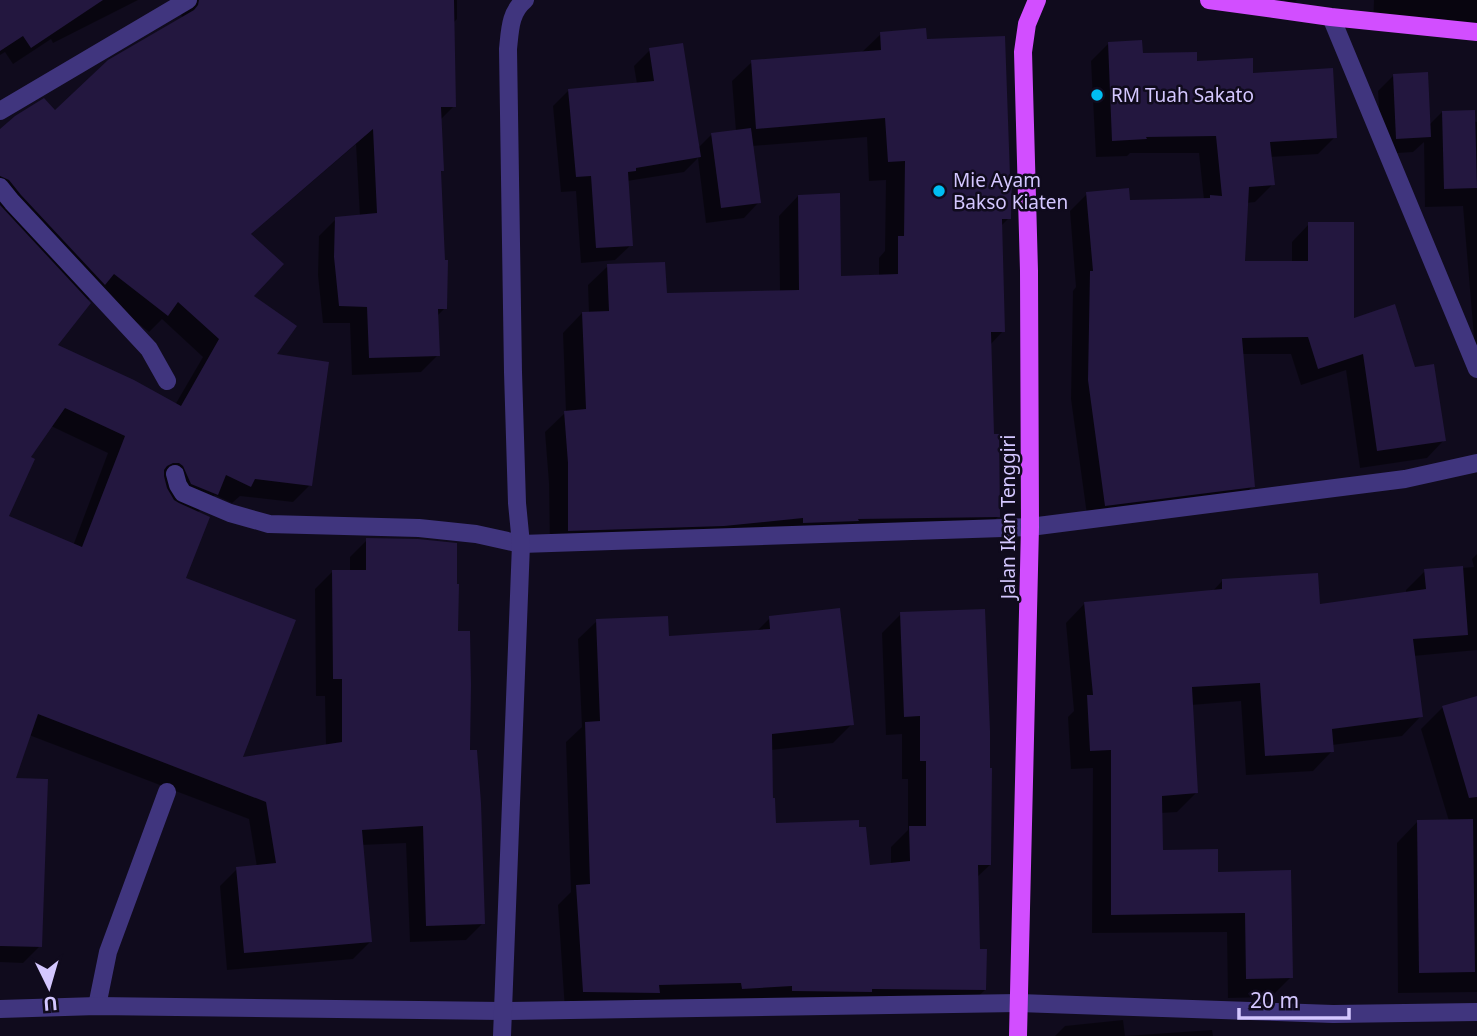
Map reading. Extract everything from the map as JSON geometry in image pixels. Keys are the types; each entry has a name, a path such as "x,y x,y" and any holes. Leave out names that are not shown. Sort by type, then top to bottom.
{"main road":[{"name":"Jalan Ikan Tenggiri","path":"1018,1036 1030,527 1029,271 1023,52 1027,24 1037,0"},
{"path":"1218,1 1331,17 1477,32"}],"street":[{"path":"0,111 188,0"},
{"path":"502,1036 521,544 513,373 508,48 510,22 519,5 526,0"},
{"path":"1331,17 1477,369"},
{"path":"0,187 149,349 167,381"},
{"path":"176,474 183,493 230,513 269,524 419,528 476,534 521,544 1030,527 1405,479 1477,463"},
{"path":"97,1006 108,953 167,792"},
{"path":"0,1009 97,1006 502,1011 1019,1003 1333,1014 1477,1012"}],"building":[{"path":"0,0 103,0 31,48 23,36 0,51"},
{"path":"199,0 454,0 456,107 441,107 445,260 448,260 447,309 438,309 440,356 369,358 367,307 339,306 334,257 335,217 377,213 373,129 251,234 284,264 254,296 297,326 277,354 329,362 312,486 255,479 251,487 226,475 218,495 191,484 179,463 167,466 164,476 174,500 210,517 186,578 296,620 243,757 342,742 342,679 333,679 332,570 366,570 366,538 457,543 458,631 470,631 470,750 477,750 485,924 426,926 423,826 362,830 372,942 244,953 236,867 276,863 266,802 38,714 16,778 48,779 42,947 0,946 0,205 91,303 58,345 134,380 181,406 219,339 178,302 168,316 114,274 105,285 9,180 0,176 0,129 44,98 55,110 108,60 194,10","holes":["65,408 125,436 82,547 9,516 35,459 31,457"]},
{"path":"926,28 927,39 1005,36 1012,176 1011,219 1002,219 1005,332 991,332 994,434 999,434 1000,517 858,519 859,521 803,523 803,518 724,526 568,531 568,463 564,411 586,409 582,312 609,311 607,264 665,262 667,293 799,290 798,195 840,193 841,276 898,274 898,236 904,236 905,161 888,162 885,118 756,129 751,60 881,50 880,32"},
{"path":"1142,40 1143,53 1197,52 1197,61 1253,58 1253,73 1333,68 1337,138 1270,142 1275,185 1249,187 1245,261 1308,261 1308,222 1354,222 1354,318 1395,304 1415,367 1434,364 1446,441 1377,451 1363,354 1318,369 1308,337 1242,338 1255,487 1105,506 1088,380 1090,271 1093,271 1086,192 1129,188 1130,200 1222,196 1216,136 1146,137 1147,139 1112,141 1108,42"},
{"path":"683,43 701,157 636,168 636,171 628,172 633,246 596,248 591,176 576,177 568,89 654,81 649,48"},
{"path":"1428,72 1431,137 1396,139 1393,74"},
{"path":"1475,110 1477,188 1444,189 1442,111"},
{"path":"751,128 761,203 721,208 711,133"},
{"path":"1463,566 1468,635 1413,639 1423,717 1332,729 1334,752 1265,756 1260,683 1192,687 1198,793 1162,796 1163,850 1218,849 1218,872 1291,870 1293,978 1246,979 1245,913 1111,915 1111,750 1090,751 1087,695 1093,695 1084,602 1222,589 1222,579 1318,573 1320,604 1426,589 1424,569"},
{"path":"840,608 854,725 772,734 776,823 859,820 859,827 866,827 870,865 910,861 909,826 926,826 926,761 920,761 920,716 904,717 900,612 985,609 992,768 991,865 978,865 980,949 987,949 986,990 792,991 792,986 742,989 741,983 659,985 660,993 583,992 576,885 590,884 585,722 600,721 596,619 668,616 669,636 770,629 769,616"},
{"path":"1477,696 1477,797 1469,798 1442,706"},
{"path":"1473,819 1475,972 1419,973 1417,820"}],"place":[{"name":"RM Tuah Sakato","path":"1097,95"},
{"name":"Mie Ayam Bakso Kiaten","path":"939,191"}]}
